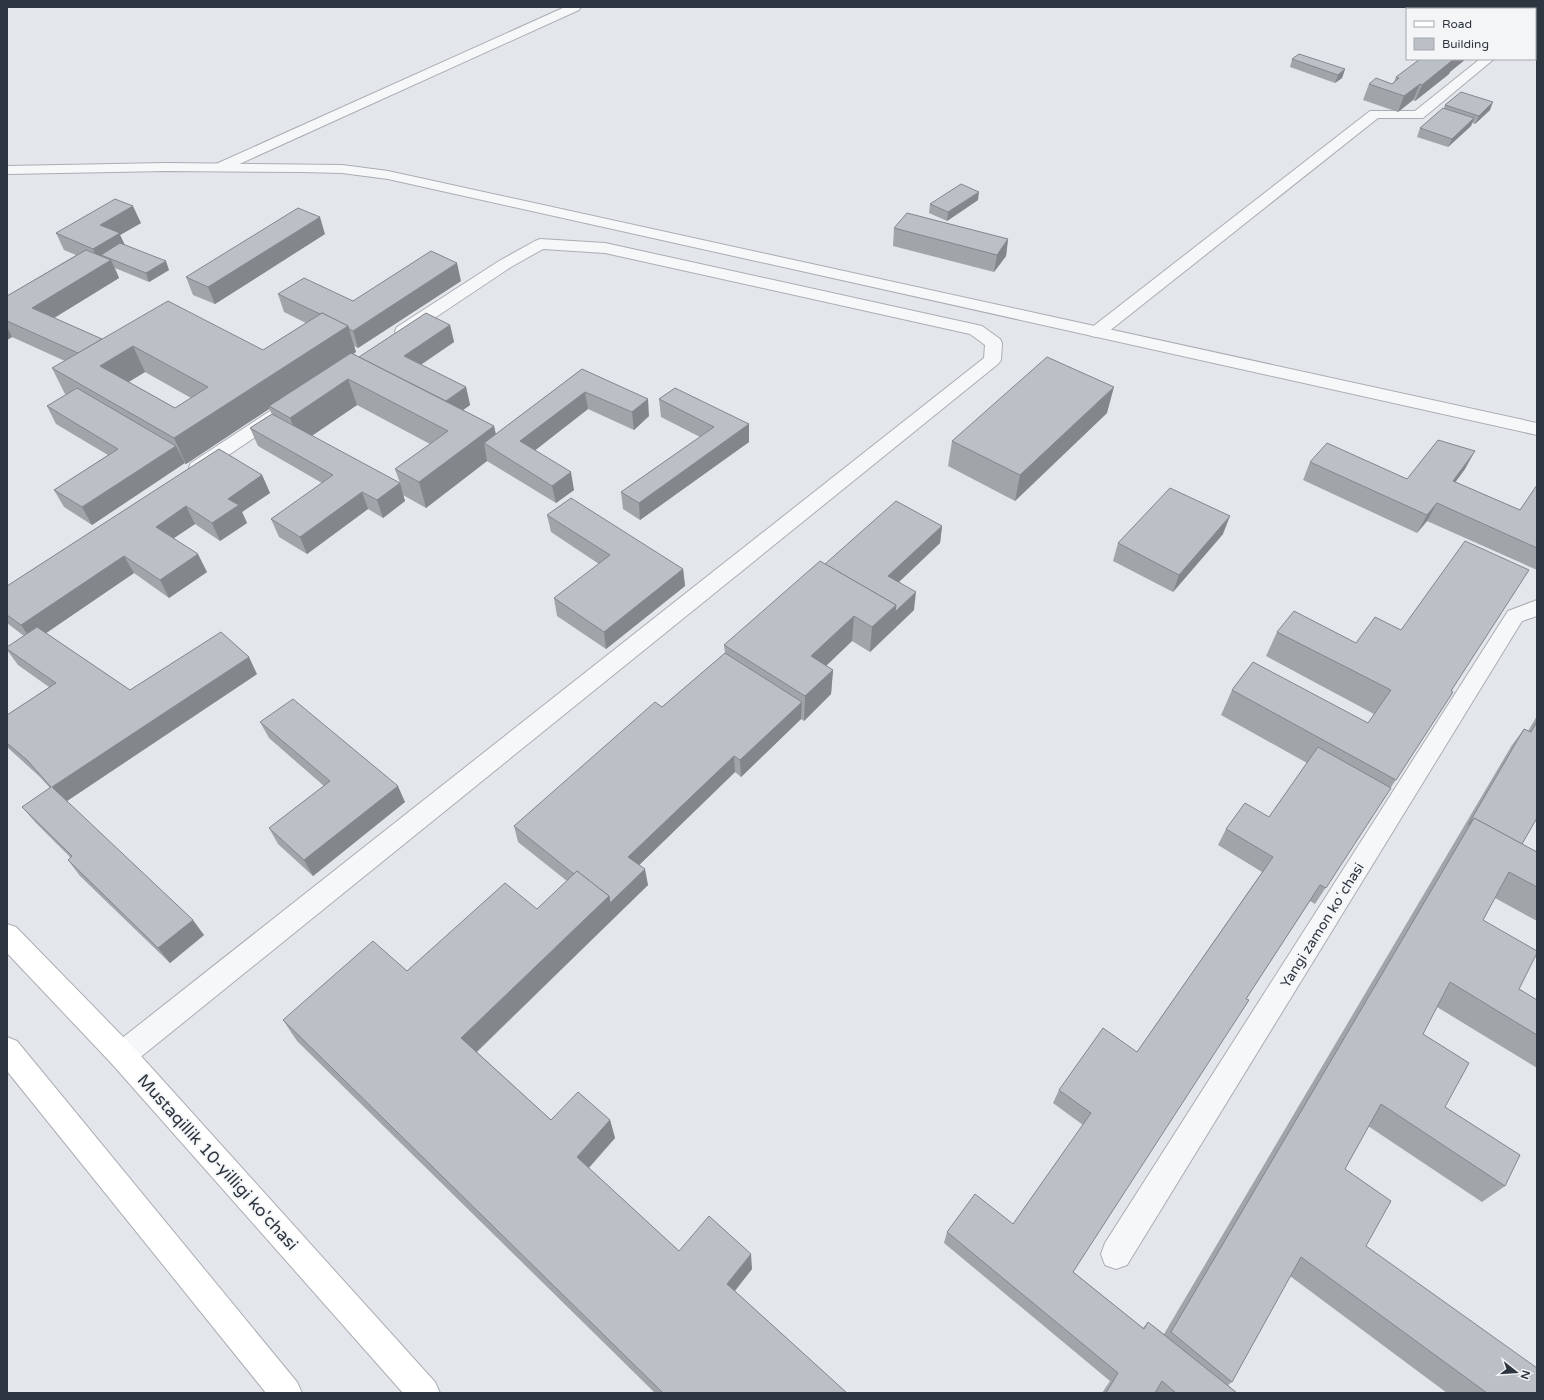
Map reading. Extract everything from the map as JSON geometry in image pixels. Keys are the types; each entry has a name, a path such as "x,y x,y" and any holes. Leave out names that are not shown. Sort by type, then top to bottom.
{"main road":[{"name":"Mustaqillik 10-yilligi ko'chasi","path":"7,935 122,1055 424,1393"},
{"path":"7,1050 286,1393"}],"street":[{"path":"221,167 575,7"},
{"path":"1097,332 1375,114 1418,115 1487,60"},
{"path":"7,170 221,167 342,169 388,175 1537,429"},
{"path":"122,1055 992,360 994,343 976,330 605,248 558,244 540,244 528,250 392,339"},
{"path":"186,475 292,404"},
{"name":"Yangi zamon koʻchasi","path":"1116,1254 1516,616 1537,608"}],"building":[{"path":"1480,7 1518,7 1517,8 1478,8"},
{"path":"1299,54 1345,69 1338,75 1292,59"},
{"path":"1419,60 1453,60 1422,85 1420,84 1404,96 1369,84 1376,78 1392,84 1399,78 1396,77"},
{"path":"1461,92 1493,102 1479,116 1445,105"},
{"path":"1443,108 1474,118 1452,139 1420,128"},
{"path":"961,184 979,192 948,212 930,204"},
{"path":"115,199 133,206 100,225 120,233 93,249 56,233"},
{"path":"298,208 320,217 208,287 186,277"},
{"path":"907,213 1008,239 997,255 894,228"},
{"path":"120,243 166,261 146,273 101,255"},
{"path":"86,250 111,260 32,308 102,339 78,353 7,321 7,296"},
{"path":"431,251 457,263 353,331 349,329 348,326 322,313 320,314 278,294 304,278 353,301"},
{"path":"168,301 263,350 322,313 348,326 174,438 52,368","holes":["133,346 208,387 175,408 100,366"]},
{"path":"426,313 450,325 404,356 466,387 446,401 359,357"},
{"path":"351,353 494,426 419,482 395,469 448,431 348,379 290,418 269,406"},
{"path":"1047,357 1114,387 1020,475 952,441"},
{"path":"582,369 648,399 632,412 585,392 520,441 571,472 552,486 484,443"},
{"path":"77,388 176,446 82,507 54,490 118,449 47,406"},
{"path":"675,388 749,424 639,503 621,492 714,427 659,399"},
{"path":"272,414 400,483 377,500 362,492 300,537 271,519 333,475 250,428"},
{"path":"1438,440 1475,451 1453,481 1520,510 1537,485 1537,548 1437,503 1427,515 1310,462 1327,443 1407,479"},
{"path":"219,449 262,475 228,499 239,505 212,523 186,506 156,527 198,554 160,580 124,556 21,625 7,615 7,586"},
{"path":"1170,488 1230,516 1179,575 1118,543"},
{"path":"571,498 683,569 604,632 554,598 610,555 547,515"},
{"path":"896,501 942,526 888,576 916,592 895,612 896,605 825,564"},
{"path":"1465,541 1529,570 1396,780 1232,690 1253,662 1368,723 1391,690 1277,632 1294,611 1356,643 1375,617 1401,630"},
{"path":"820,561 896,605 872,627 854,616 811,656 833,670 805,696 724,645"},
{"path":"37,627 130,690 221,632 249,657 52,787 193,920 158,948 68,860 72,856 22,807 51,787 27,760 7,743 7,715 56,683 7,649 7,647"},
{"path":"725,653 802,702 740,760 734,756 628,857 645,869 610,903 609,896 577,871 574,874 514,826 655,702 662,707"},
{"path":"293,699 398,786 304,860 269,828 330,781 260,722"},
{"path":"1537,722 1537,818 1522,844 1474,818 1468,825 1524,729 1531,732"},
{"path":"1318,747 1391,788 1326,888 1320,885 1246,999 1249,1000 1073,1272 1144,1329 1148,1322 1237,1393 1176,1393 1162,1381 1155,1393 1106,1393 1118,1373 947,1232 975,1194 1013,1224 1091,1113 1059,1090 1103,1028 1137,1052 1273,857 1226,829 1245,803 1269,817"},
{"path":"1474,818 1537,852 1537,887 1509,872 1483,920 1537,951 1519,989 1537,1000 1537,1035 1450,982 1423,1034 1469,1063 1445,1107 1520,1155 1505,1186 1381,1104 1345,1169 1391,1201 1366,1246 1537,1368 1537,1393 1487,1393 1301,1257 1232,1382 1171,1332"},
{"path":"577,871 609,896 461,1038 551,1120 578,1092 610,1120 577,1157 679,1251 709,1216 751,1254 727,1284 847,1393 663,1393 283,1020 373,941 407,971 505,883 537,909"}]}
